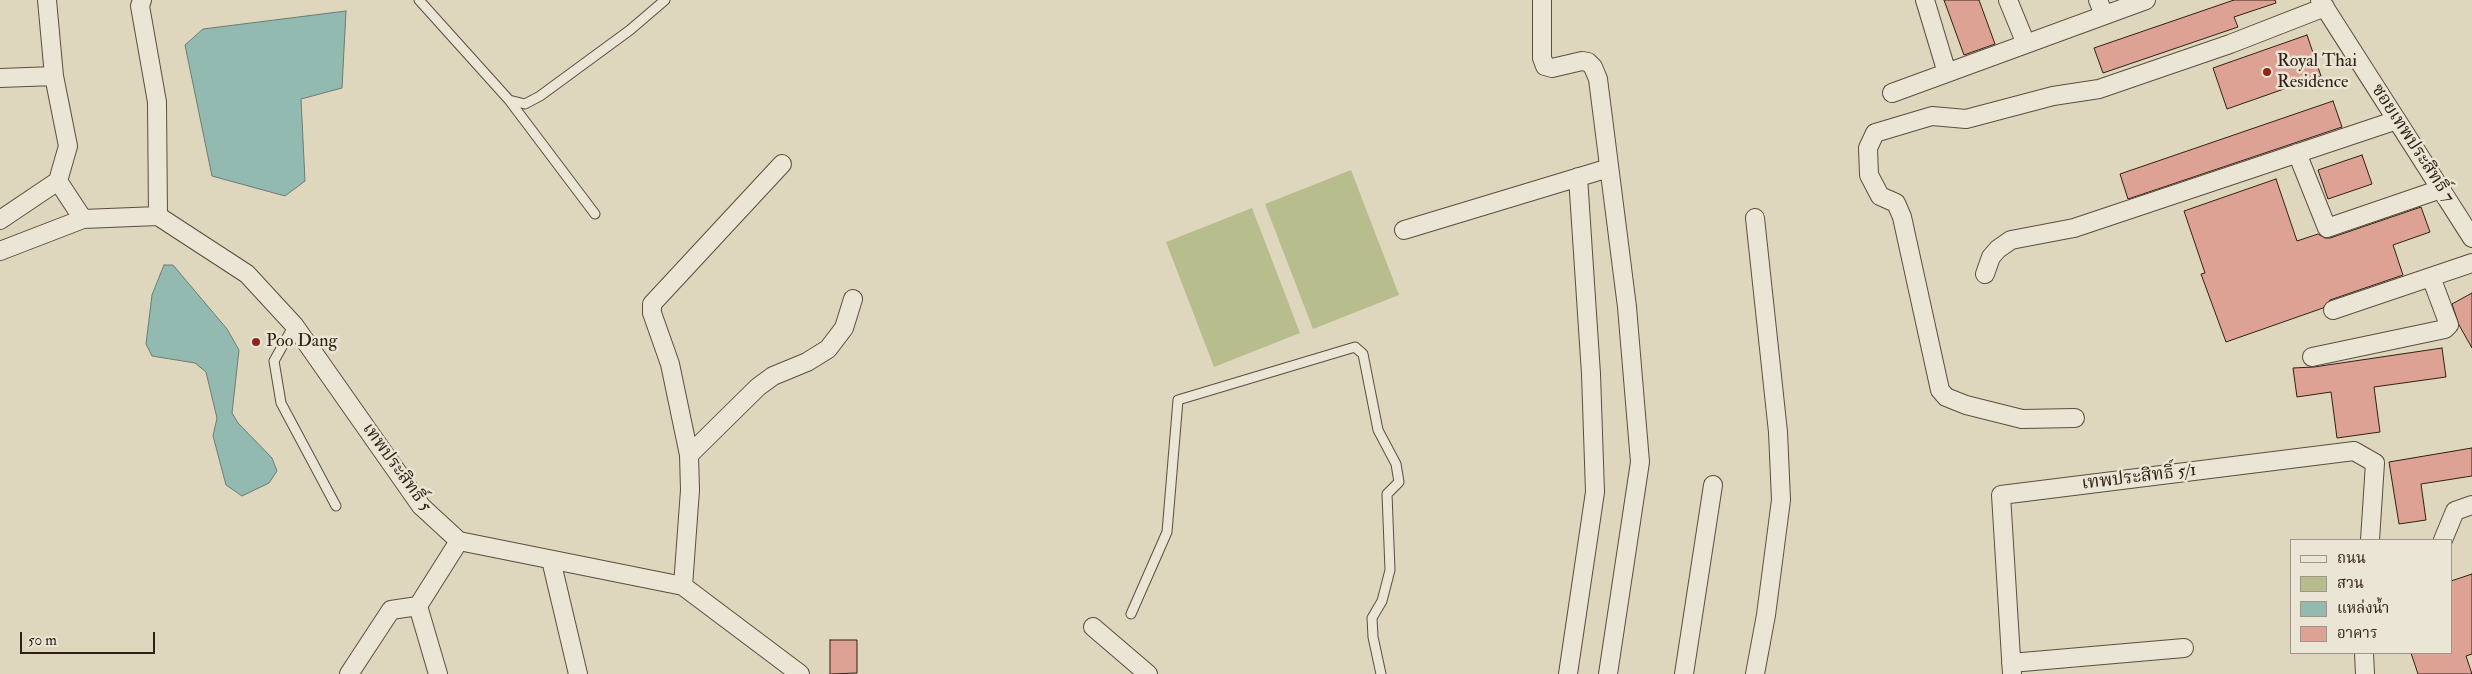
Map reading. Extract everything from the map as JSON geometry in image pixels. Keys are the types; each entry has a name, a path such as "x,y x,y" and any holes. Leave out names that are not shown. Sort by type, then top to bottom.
{"street":[{"path":"0,220 58,181 68,146 54,76 47,0"},
{"path":"0,251 83,219 158,216 157,102 140,6 142,0"},
{"path":"1542,0 1542,58 1546,66 1552,68 1582,61 1588,62 1593,67 1598,79 1627,307 1640,462 1608,674"},
{"path":"1924,0 1947,73"},
{"path":"2008,0 2026,44"},
{"path":"1892,93 2026,44 2101,8 2146,0"},
{"path":"2075,418 2022,420 1946,398 1940,390 1902,217 1896,203 1880,196 1869,175 1868,148 1875,133 1932,116 1966,119 2053,96 2099,89 2230,44 2322,4"},
{"name":"ซอยเทพประสิทธิ์ 7","path":"2322,4 2472,238"},
{"path":"0,78 54,76"},
{"path":"1985,274 1991,257 1998,249 2011,240 2074,228 2397,120"},
{"path":"2297,153 2327,228 2440,189"},
{"path":"683,586 690,490 689,455 670,364 652,313 652,304 782,164"},
{"path":"1404,230 1609,168"},
{"path":"1568,674 1596,492 1591,374 1578,177"},
{"path":"58,181 83,219"},
{"name":"เทพประสิทธิ์ 5","path":"158,216 247,274 294,325 421,506 459,542"},
{"path":"1755,218 1778,432 1781,500 1766,615 1755,674"},
{"path":"2333,310 2472,263"},
{"path":"2312,357 2446,329 2449,325 2431,277"},
{"path":"689,455 758,387 773,376 808,362 828,348 844,328 853,299"},
{"name":"เทพประสิทธิ์ 5/1","path":"2012,668 2001,495 2354,451 2375,463 2370,539"},
{"path":"1684,674 1713,484"},
{"path":"2443,539 2454,511 2472,504"},
{"path":"349,674 391,610 418,606 459,542 683,586 800,674"},
{"path":"551,560 578,674"},
{"path":"418,606 438,674"},
{"path":"1093,627 1148,674"},
{"path":"2012,668 2184,648"},
{"path":"2364,654 2366,674"}],"lane":[{"path":"419,0 509,100 595,214"},
{"path":"509,100 525,104 540,96 630,30 665,0"},
{"path":"294,325 274,361 281,403 336,506"},
{"path":"1132,614 1167,532 1178,400 1355,348 1363,354 1378,430 1396,464 1399,482 1387,494 1390,570 1382,601 1372,618 1373,637 1381,674"}],"green space":[{"path":"1351,170 1399,295 1313,329 1265,204"},
{"path":"1252,208 1300,333 1214,367 1166,242"}],"water":[{"path":"346,11 342,88 301,99 305,181 285,196 212,176 185,45 203,29"},
{"path":"164,265 173,265 227,329 239,350 232,413 238,423 272,458 277,471 269,483 242,496 226,485 213,436 217,418 206,372 195,363 152,356 146,344 152,295"}],"building":[{"path":"1944,0 1979,0 1995,44 1964,55"},
{"path":"2234,0 2275,0 2276,3 2234,17 2238,27 2103,73 2094,48"},
{"name":"Royal Thai Residence","path":"2307,35 2321,76 2227,109 2213,68"},
{"path":"2333,101 2342,127 2128,199 2120,174"},
{"path":"2362,155 2372,184 2328,199 2318,170"},
{"path":"2276,179 2297,241 2318,234 2325,238 2330,238 2421,207 2430,232 2393,245 2403,275 2330,300 2323,308 2226,342 2201,274 2205,273 2184,211"},
{"path":"2472,293 2472,348 2459,325 2452,304"},
{"path":"2442,348 2446,377 2374,387 2380,432 2337,438 2331,392 2297,397 2293,368 2314,367"},
{"path":"2472,448 2472,476 2421,484 2426,520 2399,524 2389,462"},
{"path":"2472,574 2472,654 2466,656 2472,674 2418,674 2411,654 2452,654 2452,581"},
{"path":"830,640 857,640 857,673 830,674"}],"place":[{"name":"Royal Thai Residence","path":"2267,72"},
{"name":"Poo Dang","path":"256,342"}]}
